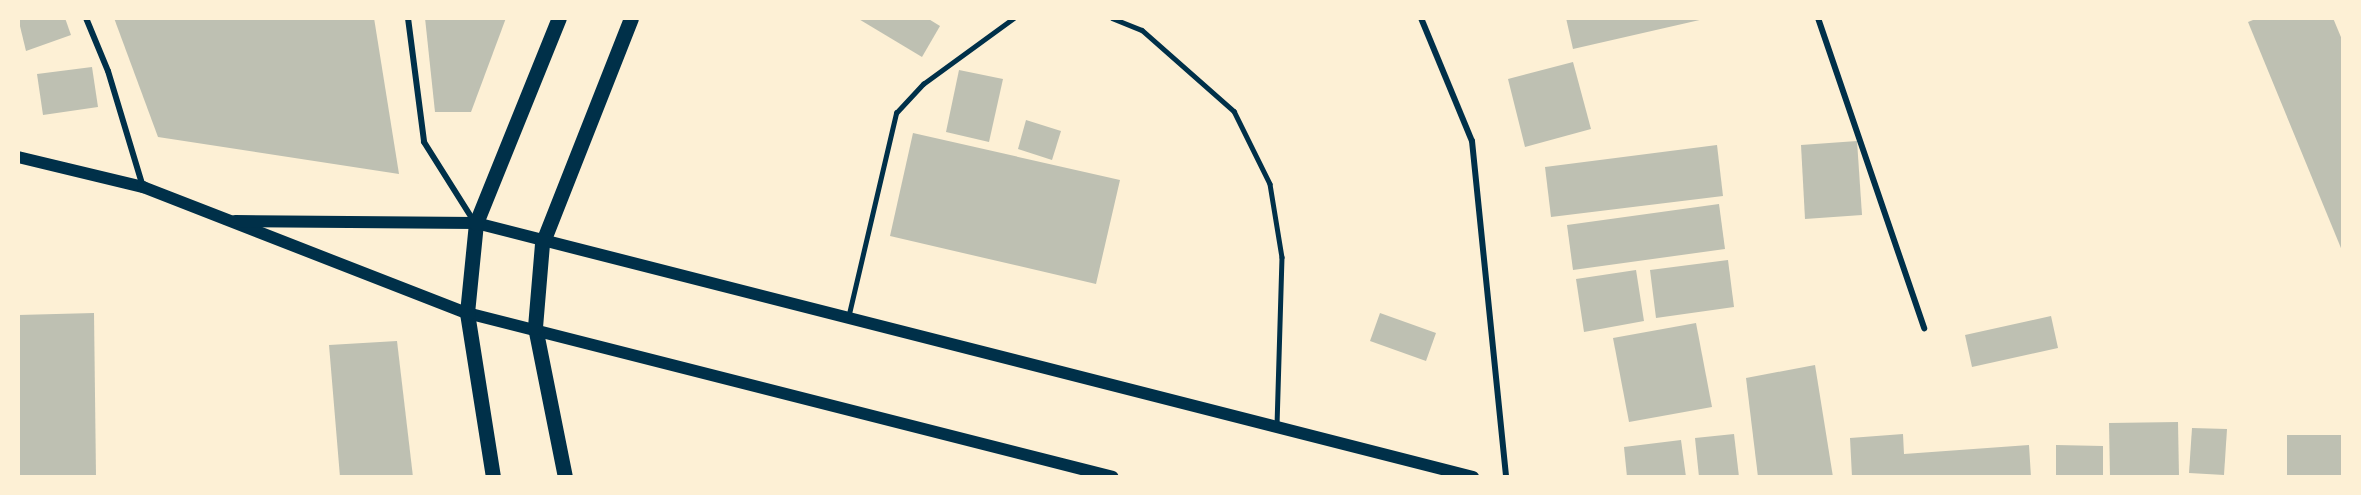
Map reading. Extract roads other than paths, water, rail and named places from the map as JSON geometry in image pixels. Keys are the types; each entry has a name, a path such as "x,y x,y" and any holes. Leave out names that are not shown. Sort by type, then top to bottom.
{"main road":[{"path":"493,477 467,312 476,223 559,18"},
{"path":"565,477 535,327 542,244 631,18"},
{"path":"18,157 143,187 467,312 535,327 1113,477"},
{"path":"235,221 476,223 542,244 848,318 1473,477"}],"street":[{"path":"86,18 108,71 143,187"},
{"path":"408,18 424,142 476,223"},
{"path":"1421,18 1472,141 1506,477"},
{"path":"1818,18 1924,328"}],"lane":[{"path":"848,318 896,113 923,84 1014,18"},
{"path":"1112,18 1142,30 1234,111 1270,184 1282,257 1277,427"}]}
